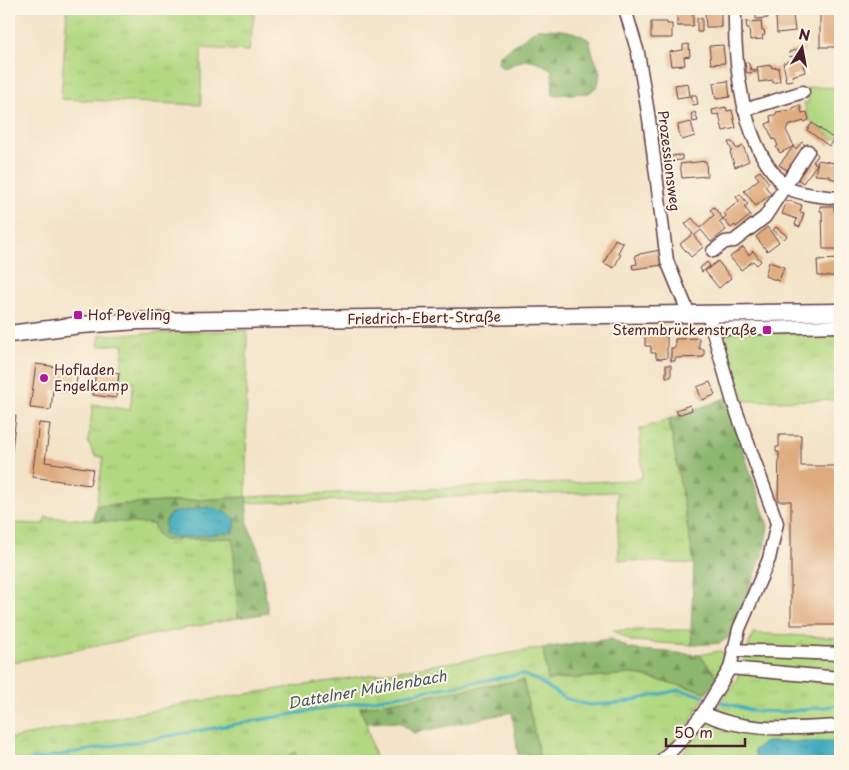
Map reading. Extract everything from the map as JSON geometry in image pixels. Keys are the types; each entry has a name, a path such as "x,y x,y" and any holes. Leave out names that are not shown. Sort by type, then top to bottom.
{"main road":[{"name":"Friedrich-Ebert-Straße","path":"9,334 81,324 138,321 689,314 710,321 840,312"}],"street":[{"name":"Prozessionsweg","path":"625,9 638,53 649,119 667,261 689,314"},
{"path":"734,9 734,34 744,110 752,135 768,168 784,186 813,196 840,198"},
{"path":"744,110 803,92"},
{"path":"713,251 725,242 734,241 765,217 808,151"},
{"path":"661,761 678,744 703,713 730,668 739,629 769,559 777,523 733,402 710,321 840,326"},
{"path":"734,650 840,654"},
{"path":"730,668 840,678"},
{"path":"703,713 717,720 747,727 799,728 840,726"}],"green space":[{"path":"67,9 255,9 249,51 201,48 201,105 61,99"},
{"path":"537,29 570,32 589,40 600,72 598,85 589,93 553,95 552,70 545,65 528,60 503,69 498,63 499,56"},
{"path":"813,87 840,88 840,138 833,138 809,120 804,103 809,102 805,89"},
{"path":"247,330 246,497 96,506 103,457 95,456 88,442 93,404 130,410 134,381 120,380 124,344 98,346 100,335"},
{"path":"839,330 839,400 738,401 719,332"},
{"path":"726,398 768,526 764,551 732,635 720,643 692,645 694,564 669,419"},
{"path":"669,419 694,564 619,560 617,492 247,503 246,497 633,480 642,477 640,429"},
{"path":"246,497 248,525 259,552 268,613 238,618 233,538 164,540 158,535 153,524 93,521 96,506","holes":["236,519 234,532 218,532"]},
{"path":"45,517 154,524 158,535 164,540 233,538 238,618 9,663 9,523 44,524"},
{"path":"613,630 691,630 692,645 631,641"},
{"path":"753,633 840,638 840,761 677,761 736,681"},
{"path":"611,639 630,649 700,655 718,678 707,692 633,674 548,680 543,648"},
{"path":"543,648 548,680 633,674 707,692 686,728 655,761 526,761 540,758 523,680 360,708 376,761 299,761 295,752 281,759 283,761 9,761 9,739 195,702"},
{"path":"719,651 726,653 724,667 718,678 700,655"},
{"path":"523,680 540,759 519,761 512,712 414,733 399,722 366,723 360,707"},
{"path":"295,752 299,761 283,761 281,759"}],"water":[{"path":"209,507 225,512 236,519 234,532 180,538 164,534 165,522 171,513"},
{"path":"765,742 840,742 840,761 757,761 754,750"}],"building":[{"path":"648,9 660,9 660,12 648,12"},
{"path":"762,9 763,13 767,13 768,18 756,19 756,14 749,14 748,10"},
{"path":"693,11 693,26 677,26 677,12"},
{"path":"705,11 721,11 721,27 706,27"},
{"path":"820,11 840,11 840,47 820,47"},
{"path":"793,15 795,31 777,33 776,17"},
{"path":"697,18 702,18 702,32 697,32"},
{"path":"761,21 762,30 764,30 765,35 762,36 763,39 750,40 749,28 747,28 746,22"},
{"path":"651,22 667,22 667,24 672,24 672,38 651,38"},
{"path":"689,44 690,56 684,57 685,65 671,66 669,52 683,50 683,45"},
{"path":"723,45 725,63 711,64 709,46"},
{"path":"803,48 804,53 790,57 789,52"},
{"path":"801,58 805,72 792,76 793,80 786,81 783,63"},
{"path":"748,62 751,70 756,69 756,72 747,73 745,63"},
{"path":"771,65 772,68 778,67 780,81 773,83 773,80 759,82 757,67"},
{"path":"728,81 730,97 716,99 713,83"},
{"path":"688,83 690,96 677,98 675,85"},
{"path":"691,95 696,95 698,104 693,105"},
{"path":"800,105 802,113 807,112 809,120 788,126 786,130 794,146 780,153 776,147 778,146 775,139 773,140 766,124 771,122 770,116 777,114 776,112 793,110 793,108"},
{"path":"726,107 727,111 732,110 736,128 723,131 719,114 713,115 712,110"},
{"path":"695,112 698,121 693,122 691,114"},
{"path":"691,122 695,136 682,140 678,125"},
{"path":"812,123 834,139 829,146 807,130"},
{"path":"728,142 732,142 737,149 743,146 749,161 735,167"},
{"path":"802,142 805,145 787,170 779,165 793,147 796,149"},
{"path":"815,152 818,155 813,162 817,164 803,183 796,178"},
{"path":"682,155 682,160 671,161 671,156"},
{"path":"840,159 839,180 830,178 830,176 815,175 818,160 835,163"},
{"path":"706,161 707,176 682,178 680,164"},
{"path":"760,171 769,183 765,186 771,194 756,206 744,191 759,179 755,174"},
{"path":"740,194 748,204 744,207 751,215 736,227 735,225 731,228 723,219 726,216 724,213 739,201 736,197"},
{"path":"787,200 802,205 800,212 804,213 800,227 795,225 797,219 782,214"},
{"path":"820,206 834,206 834,211 839,211 839,249 823,249 822,211 820,211"},
{"path":"714,207 723,219 719,222 726,230 711,242 701,230 694,236 703,247 691,257 680,244 693,234 685,224 692,218 700,228 714,215 710,210"},
{"path":"767,227 779,242 767,251 756,237"},
{"path":"776,227 787,236 784,239 773,230"},
{"path":"615,239 623,243 618,253 621,254 614,268 604,263"},
{"path":"743,247 749,255 753,251 761,261 757,265 753,261 741,270 730,257"},
{"path":"660,250 663,265 633,269 632,265 637,264 635,255"},
{"path":"840,259 840,276 818,276 817,260"},
{"path":"718,261 731,278 719,288 705,271"},
{"path":"707,262 710,266 702,272 700,268"},
{"path":"769,262 784,267 779,281 765,276"},
{"path":"667,332 667,358 656,358 656,353 651,353 651,346 645,346 645,333"},
{"path":"699,338 699,349 704,349 704,357 675,358 675,361 671,361 671,348 675,348 675,339"},
{"name":"Hofladen Engelkamp","path":"36,364 78,370 75,392 53,389 51,410 30,408"},
{"path":"666,365 671,365 671,377 666,377"},
{"path":"96,370 119,373 116,398 93,395"},
{"path":"710,382 715,395 702,400 697,387"},
{"path":"690,405 692,410 678,415 676,410"},
{"path":"9,415 16,416 11,458 9,458"},
{"path":"39,423 50,424 45,462 93,469 90,485 32,477"},
{"path":"779,435 801,435 801,466 840,466 840,625 791,625 791,501 778,501 779,452 776,452 776,447 779,447"}],"waterway":[{"name":"Dattelner Mühlenbach","path":"26,761 521,674 537,680 564,698 589,705 621,703 679,690 704,696"},
{"name":"Dattelner Mühlenbach","path":"721,702 753,711 785,712 840,705"}],"place":[{"name":"Hof Peveling","path":"78,315"},
{"name":"Stemmbrückenstraße","path":"767,330"},
{"name":"Hofladen Engelkamp","path":"44,378"}]}
